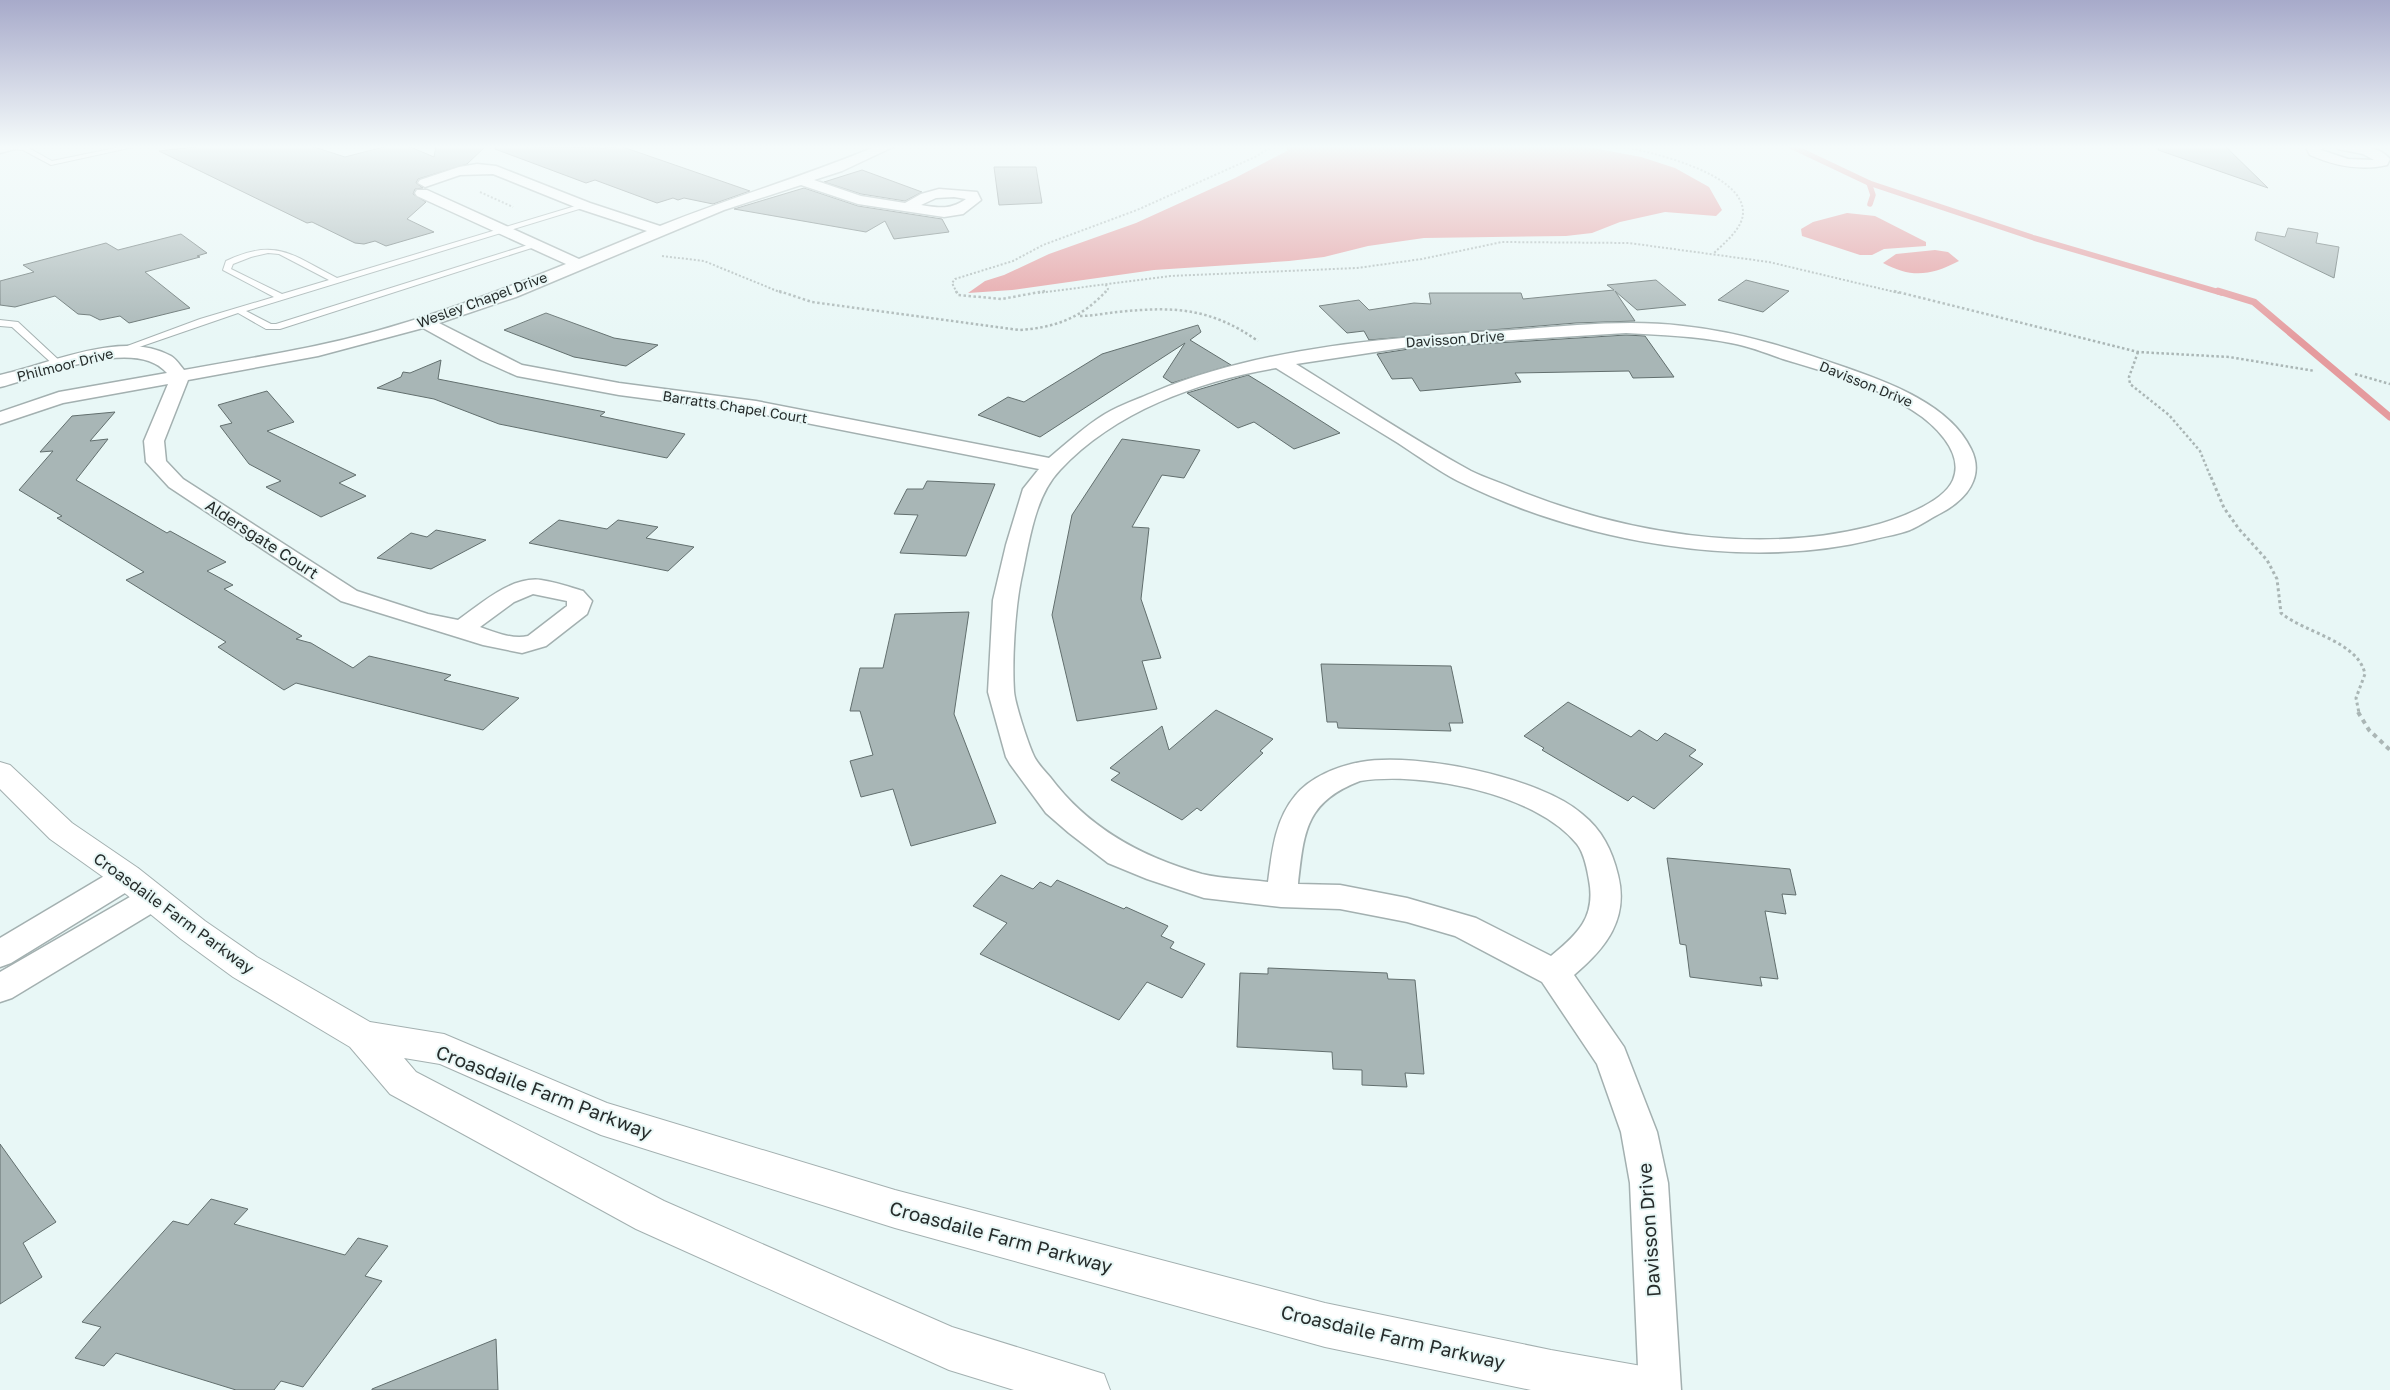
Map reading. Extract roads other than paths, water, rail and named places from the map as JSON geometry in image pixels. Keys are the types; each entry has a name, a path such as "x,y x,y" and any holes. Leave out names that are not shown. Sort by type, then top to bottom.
{"street":[{"path":"462,211 578,264"},
{"path":"600,211 658,230"},
{"name":"Wesley Chapel Drive","path":"0,404 31,399 59,398 318,351 426,322 510,293 658,230 710,211"},
{"name":"Barratts Chapel Court","path":"426,322 487,356 517,370 619,389 756,408 1053,465"},
{"name":"Davisson Drive","path":"1279,362 1465,476 1543,508 1597,525 1644,536 1755,546 1803,545 1840,541 1900,526 1946,502 1963,484 1967,466 1961,448 1949,432 1919,406 1874,384 1770,347 1701,332 1626,328 1470,337 1374,346 1279,362 1244,368 1196,382 1125,411 1094,430 1053,465 1034,489 1017,545 1005,600 1001,692 1020,757 1056,806 1119,855 1204,886 1281,895 1340,897 1407,910 1465,927 1554,973 1612,1058 1639,1132 1649,1182 1660,1390"},
{"name":"Philmoor Drive","path":"0,381 116,352 142,352 162,357 177,370 180,377"},
{"name":"Aldersgate Court","path":"180,377 154,441 156,462 176,483 349,596 423,620 462,629"},
{"name":"Wesley Chapel Drive","path":"0,418 59,398"},
{"path":"1281,895 1293,826 1305,803 1326,786 1359,772 1400,770 1442,773 1495,784 1533,798 1565,817 1588,837 1600,860 1606,901 1594,935 1554,973"},
{"name":"Croasdaile Farm Parkway","path":"0,772 61,831 140,888 193,930 245,967 363,1036 403,1083 650,1215 949,1348 1088,1390"},
{"path":"0,954 140,888"},
{"path":"0,988 140,888"},
{"name":"Croasdaile Farm Parkway","path":"363,1036 444,1049 601,1118 905,1212 1325,1325 1551,1372 1653,1390"}],"lane":[{"path":"116,352 238,310 568,211"},
{"path":"238,310 269,327 277,328 537,246"},
{"path":"281,297 227,270 229,263 251,254 274,250 336,281"},
{"path":"0,323 15,324 59,365"}],"waterway":[{"path":"1953,211 2034,238 2222,293"},
{"path":"2218,291 2254,302 2390,417"}]}
